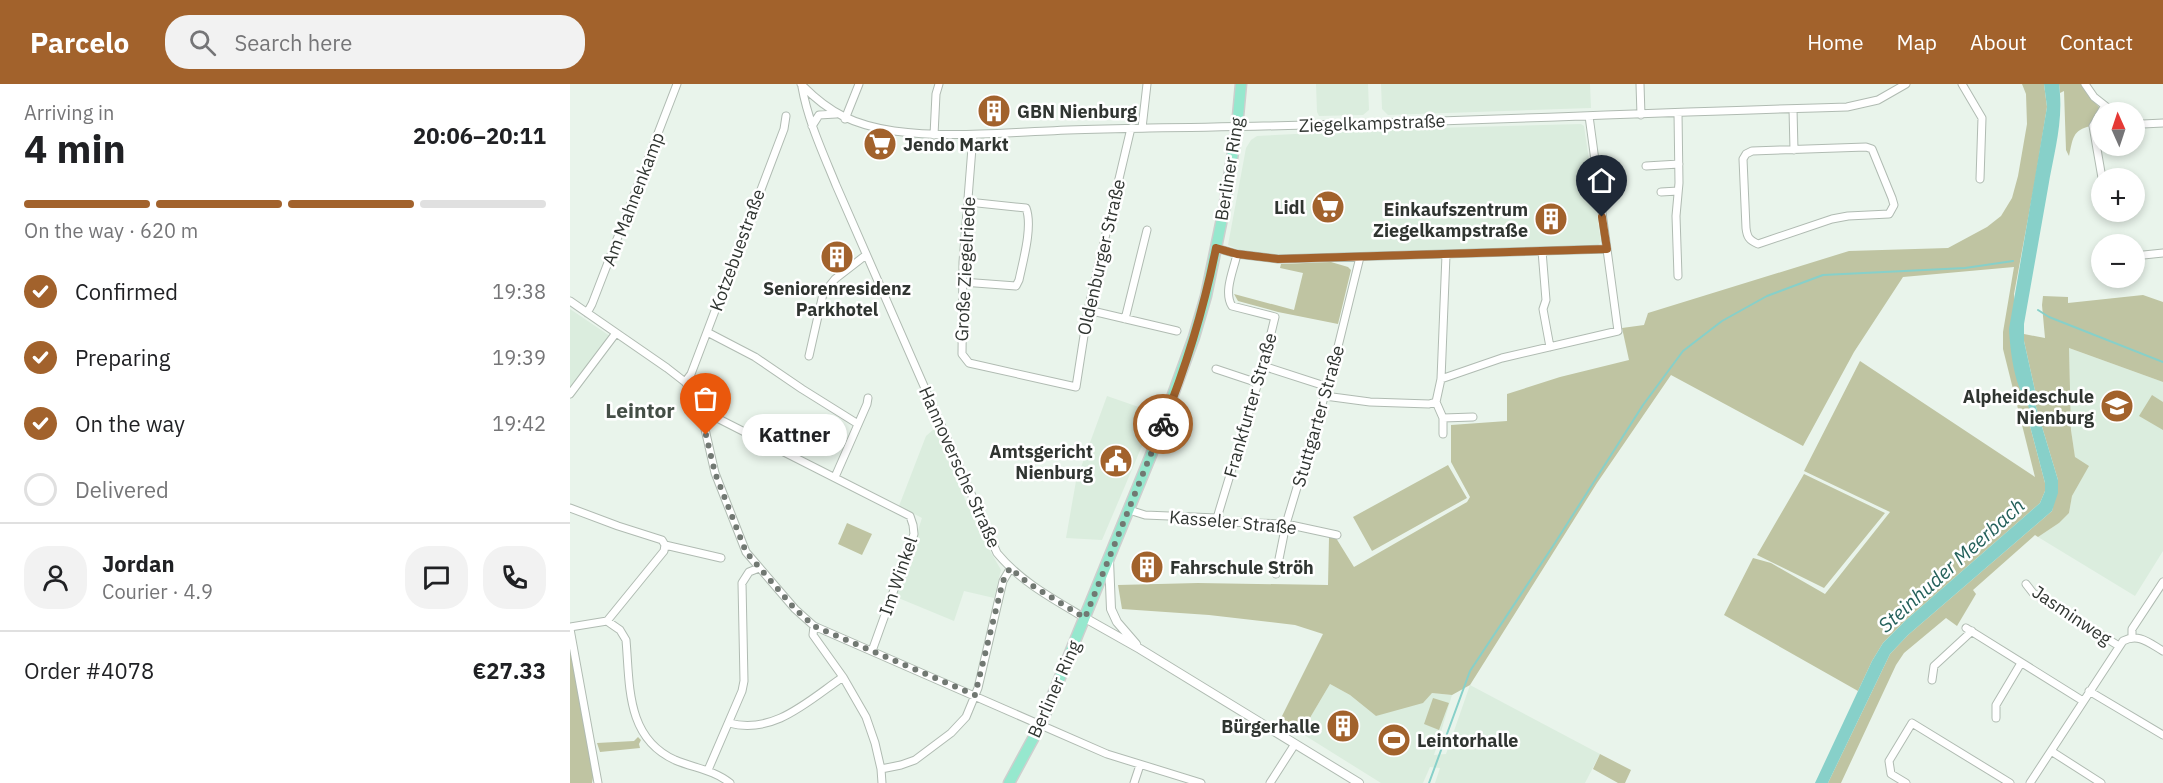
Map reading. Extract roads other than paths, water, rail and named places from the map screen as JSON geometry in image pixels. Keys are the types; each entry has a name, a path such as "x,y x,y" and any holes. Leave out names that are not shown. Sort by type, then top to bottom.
{"main road":[{"name":"Berliner Ring","path":"1009,783 1041,724 1085,618 1172,401 1194,337 1206,296 1216,248 1237,127 1241,84"}],"street":[{"name":"Am Mahnenkamp","path":"587,313 677,84"},
{"name":"Ziegelkampstraße","path":"802,84 816,100 845,119 892,130 933,135 973,135 1131,128 1641,115 1857,106 1878,100 1906,84"},
{"name":"Hannoversche Straße","path":"802,84 812,126 997,553 1028,583 1359,783"},
{"path":"845,119 860,84"},
{"path":"933,135 936,94 939,84"},
{"path":"1142,128 1147,84"},
{"path":"1640,84 1641,115"},
{"path":"1962,84 1982,118 1980,179"},
{"path":"2085,84 2101,102"},
{"path":"1793,109 1794,150"},
{"path":"1678,113 1679,164 1676,216 1678,276"},
{"path":"812,126 819,116 836,114"},
{"path":"1441,379 1502,358 1618,331 1589,116"},
{"name":"Kotzebuestraße","path":"685,382 691,374 784,129 786,117"},
{"path":"2145,124 2163,123"},
{"name":"Oldenburger Straße","path":"1076,387 1088,310 1131,128"},
{"name":"Große Ziegelriede","path":"973,135 962,282 962,354 966,361 1076,387"},
{"path":"1872,148 1892,198 1894,205 1892,210 1889,214 1832,219 1758,244 1750,241 1746,228 1743,159 1752,151 1794,150 1872,148"},
{"path":"1646,166 1679,164"},
{"path":"1661,192 1678,191"},
{"path":"962,282 1016,286 1027,234 1028,212 1026,208 968,202"},
{"path":"1125,319 1147,230"},
{"path":"1216,248 1237,254 1278,259 1607,249"},
{"path":"1542,251 1546,300 1543,309 1550,346"},
{"path":"2145,255 2163,253"},
{"name":"Frankfurter Straße","path":"1217,518 1263,366 1275,317 1232,306 1229,301 1229,289 1237,254"},
{"path":"808,356 824,294 835,279 866,255"},
{"path":"1443,434 1443,418 1436,402 1441,379 1446,255"},
{"name":"Stuttgarter Straße","path":"1276,574 1286,524 1328,387 1360,257"},
{"path":"570,301 685,382 702,416 715,473 746,552 814,626 1107,754 1200,783"},
{"path":"1088,310 1178,331"},
{"path":"707,332 755,357 858,424"},
{"path":"570,394 616,333"},
{"path":"1263,366 1328,387"},
{"path":"1216,369 1258,383"},
{"path":"1325,396 1370,402 1429,404 1436,402"},
{"path":"835,477 868,398"},
{"name":"Im Winkel","path":"702,416 713,416 910,516 914,525 914,534 872,651"},
{"path":"1443,418 1473,417"},
{"path":"570,508 662,540 665,545 664,551 607,621 570,628 598,783"},
{"name":"Kasseler Straße","path":"1129,510 1145,516 1217,518 1224,522 1286,524 1337,535"},
{"path":"665,545 721,558"},
{"name":"Berliner Ring","path":"1109,560 1111,609 1117,622 1140,649"},
{"path":"708,771 739,702 744,681 742,583 749,572 759,568"},
{"path":"881,769 910,762 944,739 962,722 975,695 1003,581 1010,568"},
{"path":"2132,637 2132,629 2163,582"},
{"name":"Jasminweg","path":"2026,584 2033,593 2119,646"},
{"path":"607,621 620,630 626,640 634,712 638,726 648,742 660,753 708,771 730,783"},
{"path":"814,626 813,635 843,677 866,717 881,769 882,783"},
{"path":"1932,680 1934,666 1969,630 2083,700"},
{"path":"2030,783 2123,640 2132,637 2141,638 2163,651"},
{"path":"1996,718 1996,705 2021,663"},
{"path":"729,723 752,726 776,721 843,677"},
{"path":"2089,691 2163,735"},
{"path":"1906,783 1891,774 1888,761 1912,723 2010,783"},
{"path":"1270,783 1295,744"},
{"path":"2050,751 2101,783"},
{"path":"1134,783 1140,765"}],"water":[{"path":"2044,84 2059,84 2059,124 2024,324 2024,341 2036,395 2034,400 2058,480 2058,493 2052,511 1908,635 1890,654 1828,783 1815,783 1872,661 1883,643 2040,503 2045,491 2030,426 2029,408 2019,388 2014,368 2009,329 2047,107"}],"waterway":[{"path":"1429,783 1470,671 1643,405 1683,351 1722,321 1767,296 1823,275 1965,268 2013,261"},
{"path":"2038,310 2049,317 2163,362"}],"place":[{"name":"GBN Nienburg","path":"994,111"},
{"name":"Jendo Markt","path":"880,144"},
{"name":"Lidl","path":"1328,207"},
{"name":"Einkaufszentrum Ziegelkampstraße","path":"1551,219"},
{"name":"Seniorenresidenz Parkhotel","path":"837,257"},
{"name":"Alpheideschule Nienburg","path":"2117,406"},
{"name":"Kattner","path":"706,435"},
{"name":"Amtsgericht Nienburg","path":"1116,461"},
{"name":"Fahrschule Ströh","path":"1147,567"},
{"name":"Bürgerhalle","path":"1343,726"},
{"name":"Leintorhalle","path":"1394,740"}],"district":[{"name":"Leintor","path":"640,410"}],"water label":[{"name":"Steinhuder Meerbach","path":"1951,565"}]}
